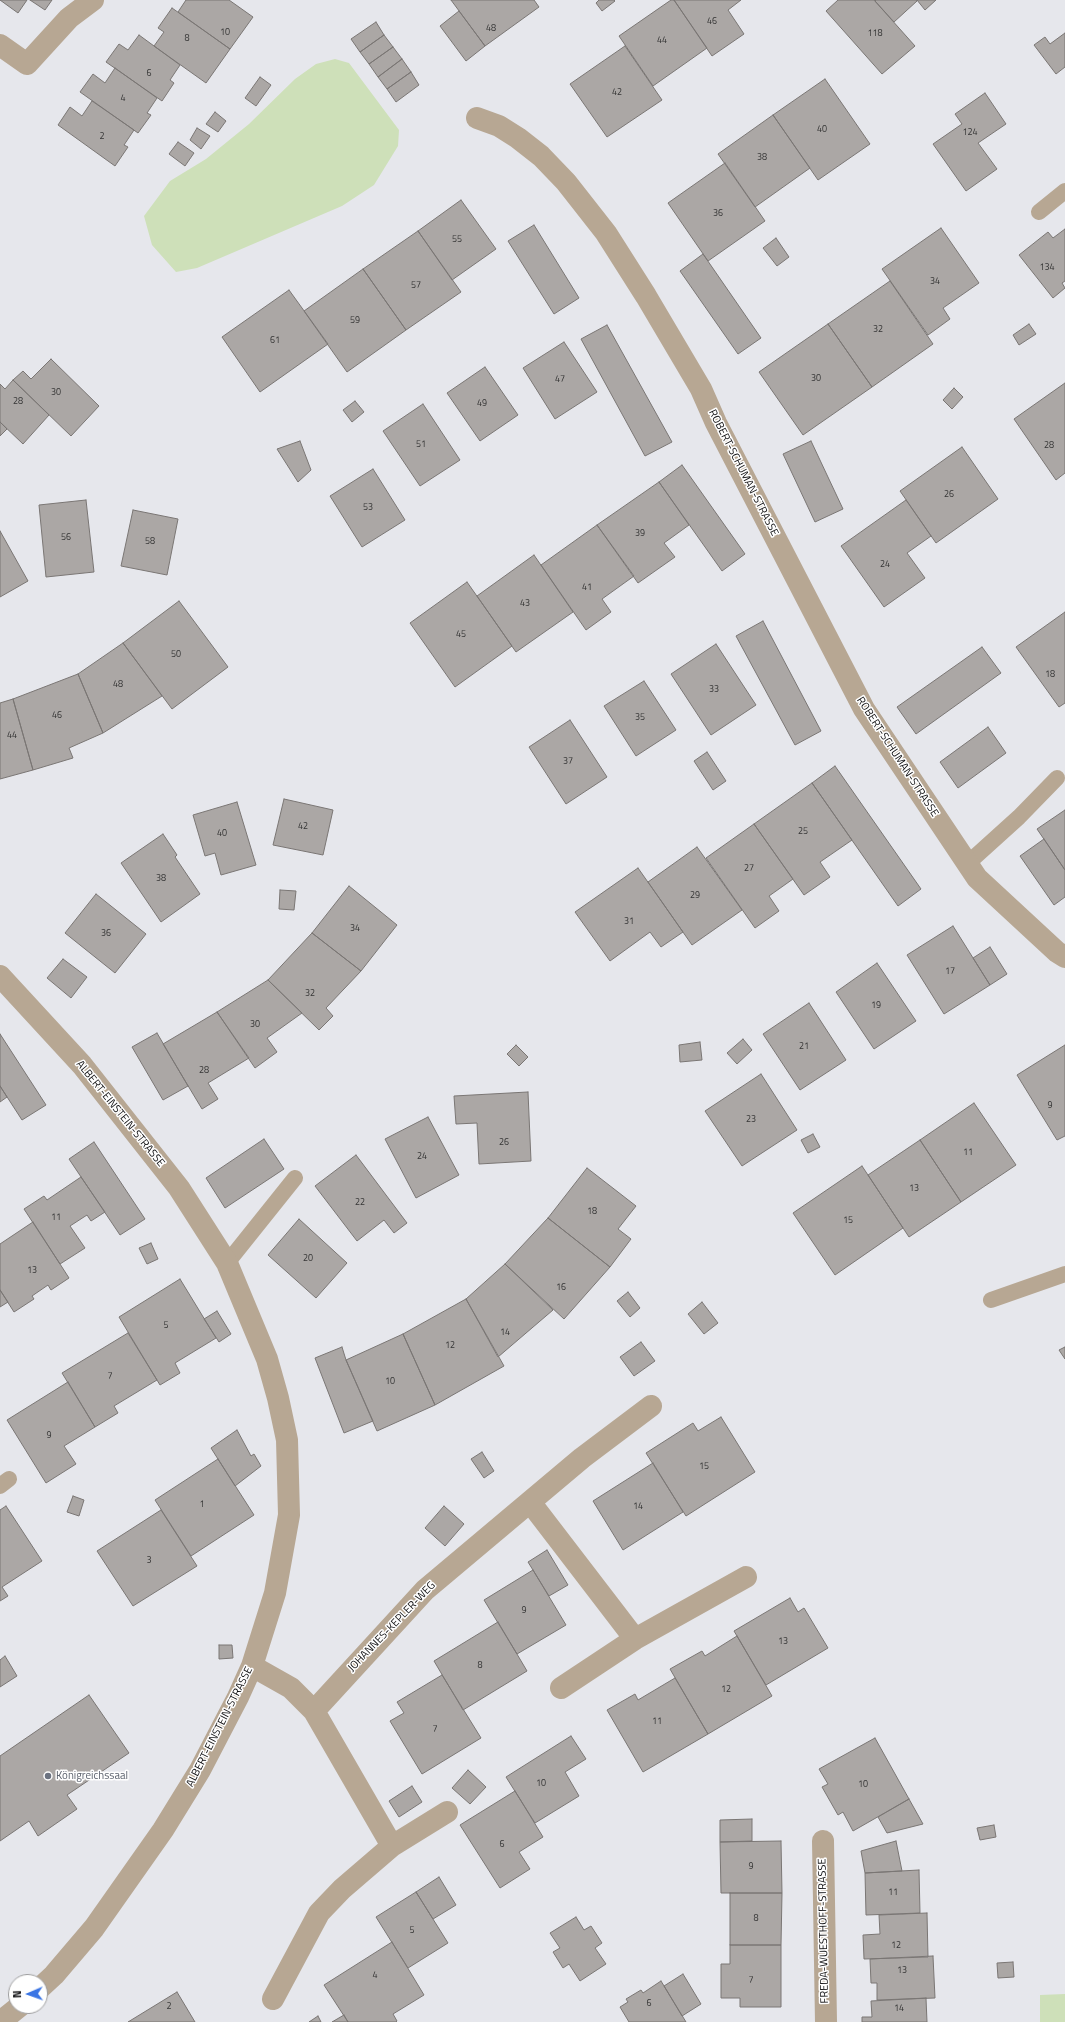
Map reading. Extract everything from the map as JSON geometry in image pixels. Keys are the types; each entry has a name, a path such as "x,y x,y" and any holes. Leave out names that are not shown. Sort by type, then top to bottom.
{"street":[{"path":"0,45 27,64 69,18 93,0"},
{"name":"ROBERT-SCHUMAN-STRASSE","path":"477,118 499,126 518,138 541,156 566,182 606,233 646,296 701,389 716,423 864,709 966,864 977,878 1057,952 1065,957"},
{"name":"ALBERT-EINSTEIN-STRASSE","path":"0,976 82,1065 128,1123 179,1188 226,1263 267,1359 278,1398 287,1440 289,1514 275,1593 252,1666 200,1770 163,1830 94,1928 48,1981"},
{"name":"JOHANNES-KEPLER-WEG","path":"314,1710 425,1590 582,1458 652,1406"},
{"path":"530,1502 635,1640"},
{"path":"561,1688 635,1640 746,1576"},
{"path":"252,1666 291,1688 314,1710 392,1846"},
{"path":"273,1999 319,1913 342,1889 392,1846 447,1812"},
{"name":"FREDA-WUESTHOFF-STRASSE","path":"822,1841 826,2022"},
{"path":"0,2022 10,2014"}],"lane":[{"path":"1039,212 1065,192"},
{"path":"966,864 1019,817 1057,778"},
{"path":"226,1263 295,1178"},
{"path":"991,1300 1065,1274"}],"green space":[{"path":"335,59 349,63 399,130 398,146 374,185 342,206 197,268 176,272 152,245 144,216 170,181 206,159 249,124 295,79 316,64"},
{"path":"1065,1994 1065,2022 1040,2022 1040,1995"}],"building":[{"path":"0,0 27,0 18,13"},
{"path":"30,0 52,0 45,10"},
{"path":"186,0 229,0 253,17 230,49 178,12"},
{"path":"451,0 534,0 539,7 485,46"},
{"path":"599,0 615,1 602,11 596,3"},
{"path":"671,0 674,0 707,48 653,86 619,36"},
{"path":"674,0 741,0 728,10 744,34 712,56"},
{"path":"838,0 874,0 915,46 882,74 826,11"},
{"path":"917,0 936,0 925,10"},
{"path":"875,1 917,1 894,22"},
{"path":"172,8 230,49 206,83 154,46 164,32 158,28"},
{"path":"459,11 485,46 466,61 440,26"},
{"path":"376,22 384,35 360,52 351,39"},
{"path":"1065,33 1065,67 1056,74 1034,45 1045,37 1050,44"},
{"path":"139,35 180,65 170,80 174,83 162,101 106,62 119,44 128,50"},
{"path":"384,35 393,47 369,64 360,52"},
{"path":"625,46 662,100 607,137 570,84"},
{"path":"393,47 402,59 378,77 369,64"},
{"path":"402,59 411,72 387,89 378,77"},
{"path":"115,68 157,98 147,113 151,115 138,133 80,92 93,74 105,83"},
{"path":"411,72 419,85 396,102 387,89"},
{"path":"260,77 271,85 256,106 245,98"},
{"path":"825,79 870,144 818,180 773,115"},
{"path":"985,93 1006,124 978,143 997,169 966,191 933,144 962,124 955,114"},
{"path":"92,101 134,130 124,145 128,147 115,166 58,125 70,107 82,116"},
{"path":"215,112 226,121 218,132 206,124"},
{"path":"773,115 810,168 755,207 718,154"},
{"path":"197,128 210,136 201,149 190,140"},
{"path":"178,142 194,153 185,166 169,154"},
{"path":"725,163 765,221 708,261 668,203"},
{"path":"461,200 496,249 452,280 418,231"},
{"path":"534,225 579,298 554,314 508,241"},
{"path":"941,228 979,283 943,308 950,319 928,335 882,269"},
{"path":"1065,229 1065,281 1062,283 1065,288 1053,298 1019,255 1048,232 1053,238"},
{"path":"418,231 461,292 406,330 363,269"},
{"path":"776,238 789,257 777,266 763,248"},
{"path":"703,254 761,338 738,354 680,271"},
{"path":"363,269 406,330 347,372 304,311"},
{"path":"890,281 933,344 872,387 828,324"},
{"path":"289,290 328,344 260,392 222,337"},
{"path":"828,324 872,387 803,435 759,372"},
{"path":"1029,324 1036,334 1019,345 1013,335"},
{"path":"607,325 672,442 645,456 581,339"},
{"path":"564,342 597,392 555,419 523,368"},
{"path":"51,359 99,406 71,436 13,380 23,371 31,379"},
{"path":"485,367 518,415 480,441 447,393"},
{"path":"13,380 49,415 23,444 0,422 0,384 5,389"},
{"path":"1065,383 1065,473 1056,480 1014,419"},
{"path":"954,388 963,397 952,409 943,400"},
{"path":"355,401 364,412 352,422 343,410"},
{"path":"423,404 460,460 420,486 383,431"},
{"path":"0,422 7,429 0,436"},
{"path":"300,441 311,470 298,482 277,449"},
{"path":"811,441 843,509 815,522 783,454"},
{"path":"962,447 998,499 936,543 900,491"},
{"path":"682,465 745,554 722,571 659,482"},
{"path":"373,469 405,520 362,547 330,496"},
{"path":"659,482 689,525 664,543 675,557 638,583 597,525"},
{"path":"86,500 94,572 46,577 39,505"},
{"path":"906,500 931,536 907,553 925,578 884,607 841,546"},
{"path":"133,510 178,519 167,575 121,566"},
{"path":"597,525 634,576 602,599 611,612 586,630 541,565"},
{"path":"0,531 28,581 0,597"},
{"path":"534,555 573,612 516,652 477,596"},
{"path":"467,582 512,646 455,687 410,623"},
{"path":"179,601 228,667 172,709 123,643"},
{"path":"1065,612 1065,703 1059,707 1016,647"},
{"path":"763,621 821,731 795,745 736,636"},
{"path":"123,643 162,696 103,733 78,674"},
{"path":"716,644 756,705 711,735 671,674"},
{"path":"982,647 1001,673 916,734 897,707"},
{"path":"78,674 103,733 69,748 73,758 33,770 13,699"},
{"path":"644,681 676,730 636,756 604,706"},
{"path":"13,699 33,770 0,779 0,703"},
{"path":"570,720 607,777 566,804 529,747"},
{"path":"988,727 1006,753 958,788 940,762"},
{"path":"707,752 726,781 713,790 694,761"},
{"path":"835,766 921,889 898,906 812,783"},
{"path":"812,783 852,840 820,862 830,877 804,895 754,824"},
{"path":"284,799 333,810 323,855 273,845"},
{"path":"237,802 256,865 221,875 215,853 205,856 193,815"},
{"path":"1065,810 1065,870 1037,829"},
{"path":"754,824 793,879 769,896 779,911 755,928 706,858"},
{"path":"163,834 177,855 175,857 200,894 161,922 121,863"},
{"path":"1044,839 1065,870 1065,897 1054,905 1020,856"},
{"path":"697,847 742,910 692,945 648,882"},
{"path":"638,868 683,932 661,947 650,932 610,961 575,912"},
{"path":"349,886 397,925 361,971 312,933"},
{"path":"280,890 296,891 294,910 279,909"},
{"path":"96,894 146,934 115,973 65,933"},
{"path":"953,926 990,985 944,1014 907,955"},
{"path":"312,933 361,971 326,1008 333,1016 319,1030 268,980"},
{"path":"990,947 1007,974 990,985 973,958"},
{"path":"63,959 87,977 71,998 47,978"},
{"path":"877,963 916,1021 874,1049 836,992"},
{"path":"268,980 302,1013 267,1038 277,1052 255,1068 217,1012"},
{"path":"809,1003 846,1060 800,1090 763,1034"},
{"path":"217,1012 249,1058 208,1083 218,1099 202,1109 163,1044"},
{"path":"157,1033 188,1086 163,1100 132,1047"},
{"path":"0,1034 46,1105 22,1120 0,1086"},
{"path":"743,1039 752,1050 737,1064 727,1053"},
{"path":"700,1042 702,1060 680,1062 679,1045"},
{"path":"516,1045 528,1057 519,1066 507,1054"},
{"path":"1065,1045 1065,1136 1057,1140 1017,1075"},
{"path":"761,1074 797,1130 742,1166 705,1111"},
{"path":"0,1086 7,1097 0,1102"},
{"path":"528,1092 531,1161 479,1164 477,1123 456,1124 454,1096"},
{"path":"974,1103 1016,1165 961,1202 920,1140"},
{"path":"428,1117 459,1175 416,1198 385,1139"},
{"path":"813,1134 820,1147 808,1153 801,1140"},
{"path":"264,1139 284,1169 225,1208 206,1178"},
{"path":"920,1140 961,1202 909,1237 868,1175"},
{"path":"94,1142 145,1219 120,1235 69,1159"},
{"path":"356,1155 407,1223 394,1233 384,1220 357,1241 315,1186"},
{"path":"862,1166 903,1228 835,1275 793,1213"},
{"path":"587,1168 636,1206 618,1229 631,1239 610,1267 548,1218"},
{"path":"81,1177 105,1212 91,1221 87,1215 70,1226 85,1248 60,1264 24,1209 44,1196 47,1200"},
{"path":"548,1218 610,1267 564,1319 505,1264"},
{"path":"299,1219 347,1263 316,1298 268,1255"},
{"path":"33,1222 69,1278 51,1290 48,1285 32,1296 34,1299 14,1312 0,1290 0,1244"},
{"path":"151,1243 158,1259 147,1264 139,1248"},
{"path":"505,1264 553,1310 498,1357 466,1299"},
{"path":"180,1279 216,1338 175,1363 180,1373 160,1385 119,1317"},
{"path":"0,1290 8,1302 0,1307"},
{"path":"628,1292 640,1308 630,1317 617,1301"},
{"path":"466,1299 504,1366 435,1405 403,1334"},
{"path":"702,1302 718,1323 704,1334 688,1314"},
{"path":"217,1311 231,1334 219,1342 204,1319"},
{"path":"128,1333 157,1380 114,1406 118,1413 95,1427 62,1373"},
{"path":"403,1334 435,1405 377,1431 346,1360"},
{"path":"641,1342 655,1361 634,1376 620,1357"},
{"path":"342,1347 346,1360 373,1421 344,1433 315,1358"},
{"path":"1065,1347 1065,1359 1059,1350"},
{"path":"68,1382 95,1427 64,1446 76,1464 46,1483 7,1420"},
{"path":"721,1417 755,1472 686,1516 646,1453 693,1423 698,1431"},
{"path":"237,1430 251,1456 254,1454 261,1466 235,1486 211,1448"},
{"path":"482,1452 494,1471 484,1478 471,1459"},
{"path":"218,1459 254,1515 191,1556 155,1500"},
{"path":"653,1463 683,1512 623,1550 593,1501"},
{"path":"73,1496 84,1500 79,1516 67,1512"},
{"path":"6,1506 42,1561 2,1587 8,1596 0,1601 0,1510"},
{"path":"444,1506 464,1524 445,1546 425,1528"},
{"path":"161,1510 197,1566 133,1606 97,1551"},
{"path":"547,1550 568,1585 549,1596 528,1562"},
{"path":"533,1570 566,1625 517,1654 484,1600"},
{"path":"790,1598 798,1612 804,1608 828,1648 766,1685 734,1631"},
{"path":"498,1622 527,1671 463,1710 434,1661"},
{"path":"737,1636 772,1696 708,1734 670,1669 702,1651 705,1656"},
{"path":"219,1645 232,1645 233,1658 219,1659"},
{"path":"5,1656 17,1676 0,1687 0,1660"},
{"path":"442,1675 481,1738 422,1774 390,1721 404,1713 397,1702"},
{"path":"675,1678 708,1734 643,1772 607,1710 635,1694 638,1700"},
{"name":"Königreichssaal","path":"89,1695 129,1753 67,1795 77,1809 38,1836 29,1821 0,1841 0,1756"},
{"path":"571,1736 586,1759 565,1772 579,1796 535,1823 506,1777"},
{"path":"875,1738 909,1799 853,1831 843,1812 838,1815 822,1787 828,1784 819,1769"},
{"path":"468,1770 486,1787 470,1804 452,1788"},
{"path":"412,1786 422,1802 399,1817 389,1801"},
{"path":"515,1791 543,1837 519,1852 530,1869 500,1888 460,1825"},
{"path":"909,1799 923,1824 887,1833 878,1817"},
{"path":"752,1819 752,1841 720,1842 720,1820"},
{"path":"994,1825 996,1837 980,1840 977,1828"},
{"path":"781,1841 782,1893 721,1893 720,1842"},
{"path":"896,1841 902,1871 865,1873 861,1851"},
{"path":"919,1870 920,1913 866,1915 865,1873"},
{"path":"439,1877 456,1905 433,1919 416,1892"},
{"path":"416,1892 448,1943 408,1968 376,1917"},
{"path":"730,1893 782,1893 781,1945 730,1945"},
{"path":"927,1913 928,1957 864,1959 863,1935 880,1934 879,1915"},
{"path":"576,1917 584,1930 591,1926 602,1943 595,1948 606,1964 580,1981 569,1964 563,1968 553,1952 560,1948 550,1933"},
{"path":"392,1942 424,1995 393,2014 397,2021 396,2022 348,2022 324,1985"},
{"path":"730,1945 781,1945 781,2007 740,2007 740,1998 721,1998 721,1964 730,1964"},
{"path":"933,1956 935,1998 877,2000 877,1983 871,1983 870,1959"},
{"path":"1013,1962 1014,1977 998,1978 997,1963"},
{"path":"683,1974 701,2004 682,2016 664,1986"},
{"path":"661,1981 686,2022 629,2022 620,2007 628,2002 626,1999 641,1990 643,1993"},
{"path":"177,1992 195,2022 128,2022"},
{"path":"926,1998 927,2022 862,2022 862,2017 872,2017 871,2001"},
{"path":"344,2015 348,2022 332,2022"},
{"path":"318,2016 321,2022 309,2022"}],"place":[{"name":"Königreichssaal","path":"48,1776"}]}
